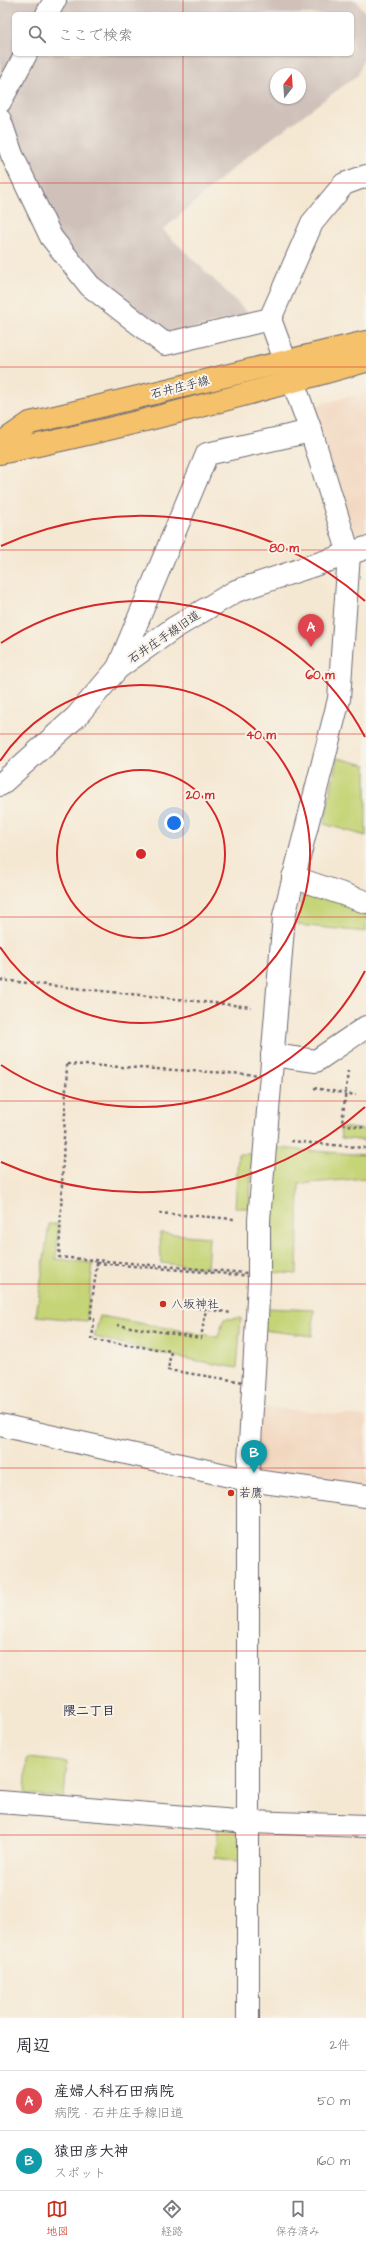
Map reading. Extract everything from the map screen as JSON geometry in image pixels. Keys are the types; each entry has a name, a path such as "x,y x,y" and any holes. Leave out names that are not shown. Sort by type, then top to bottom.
{"main road":[{"name":"石井庄手線","path":"0,444 30,423 366,342"},
{"name":"石井庄手線","path":"0,453 293,382 366,361"}],"street":[{"path":"48,12 55,0"},
{"path":"0,102 25,56"},
{"path":"0,120 12,155 51,237 90,286 165,344 270,319"},
{"path":"248,2018 249,1315 255,1220 265,1139 284,916 339,699 358,551 310,431 270,319 312,223 344,184 366,176"},
{"path":"118,668 207,454 310,431"},
{"name":"石井庄手線旧道","path":"0,785 76,717 118,668 174,628 236,591 358,551"},
{"path":"293,877 366,902"},
{"path":"272,1055 316,1061 366,1027"},
{"path":"0,1424 248,1480 366,1496"},
{"path":"0,1802 249,1822 366,1826"}],"path":[{"path":"0,980 276,1010"},
{"path":"67,1064 265,1075 255,1220 257,1274 59,1257 67,1064"},
{"path":"348,1066 342,1124 366,1128"},
{"path":"265,1139 366,1148"},
{"path":"159,1213 236,1219"},
{"path":"97,1263 252,1276 249,1315 244,1382 168,1370 172,1351 92,1340 94,1319 90,1318 97,1263"},
{"path":"197,1308 234,1313"},
{"path":"117,1325 201,1338 206,1309"}],"shaded area":[{"path":"0,0 356,0 366,14 366,52 358,75 241,161 163,230 249,314 167,335 99,285 53,234 0,111"},
{"path":"366,392 366,542 357,545 313,406"},
{"path":"259,1407 366,1416 366,1489 254,1476"}],"green space":[{"path":"337,758 366,765 366,836 324,824"},
{"path":"306,887 366,906 366,932 298,925 301,904"},
{"path":"340,1127 366,1130 366,1141 341,1138"},
{"path":"275,1148 366,1155 366,1178 299,1184 297,1274 271,1272"},
{"path":"238,1154 253,1154 249,1208 235,1208"},
{"path":"49,1224 59,1224 56,1259 93,1263 87,1321 36,1316"},
{"path":"160,1233 209,1237 207,1268 161,1263"},
{"path":"264,1308 314,1310 312,1336 263,1330"},
{"path":"100,1316 218,1337 224,1319 241,1318 237,1368 182,1358 94,1337"},
{"path":"27,1758 67,1762 64,1797 25,1794"},
{"path":"218,1826 246,1827 246,1862 215,1858"}],"place":[{"name":"産婦人科石田病院","path":"311,647"},
{"name":"八坂神社","path":"163,1304"},
{"name":"猿田彦大神","path":"254,1473"},
{"name":"若鷹","path":"231,1493"}],"district":[{"name":"隈二丁目","path":"89,1710"}]}
